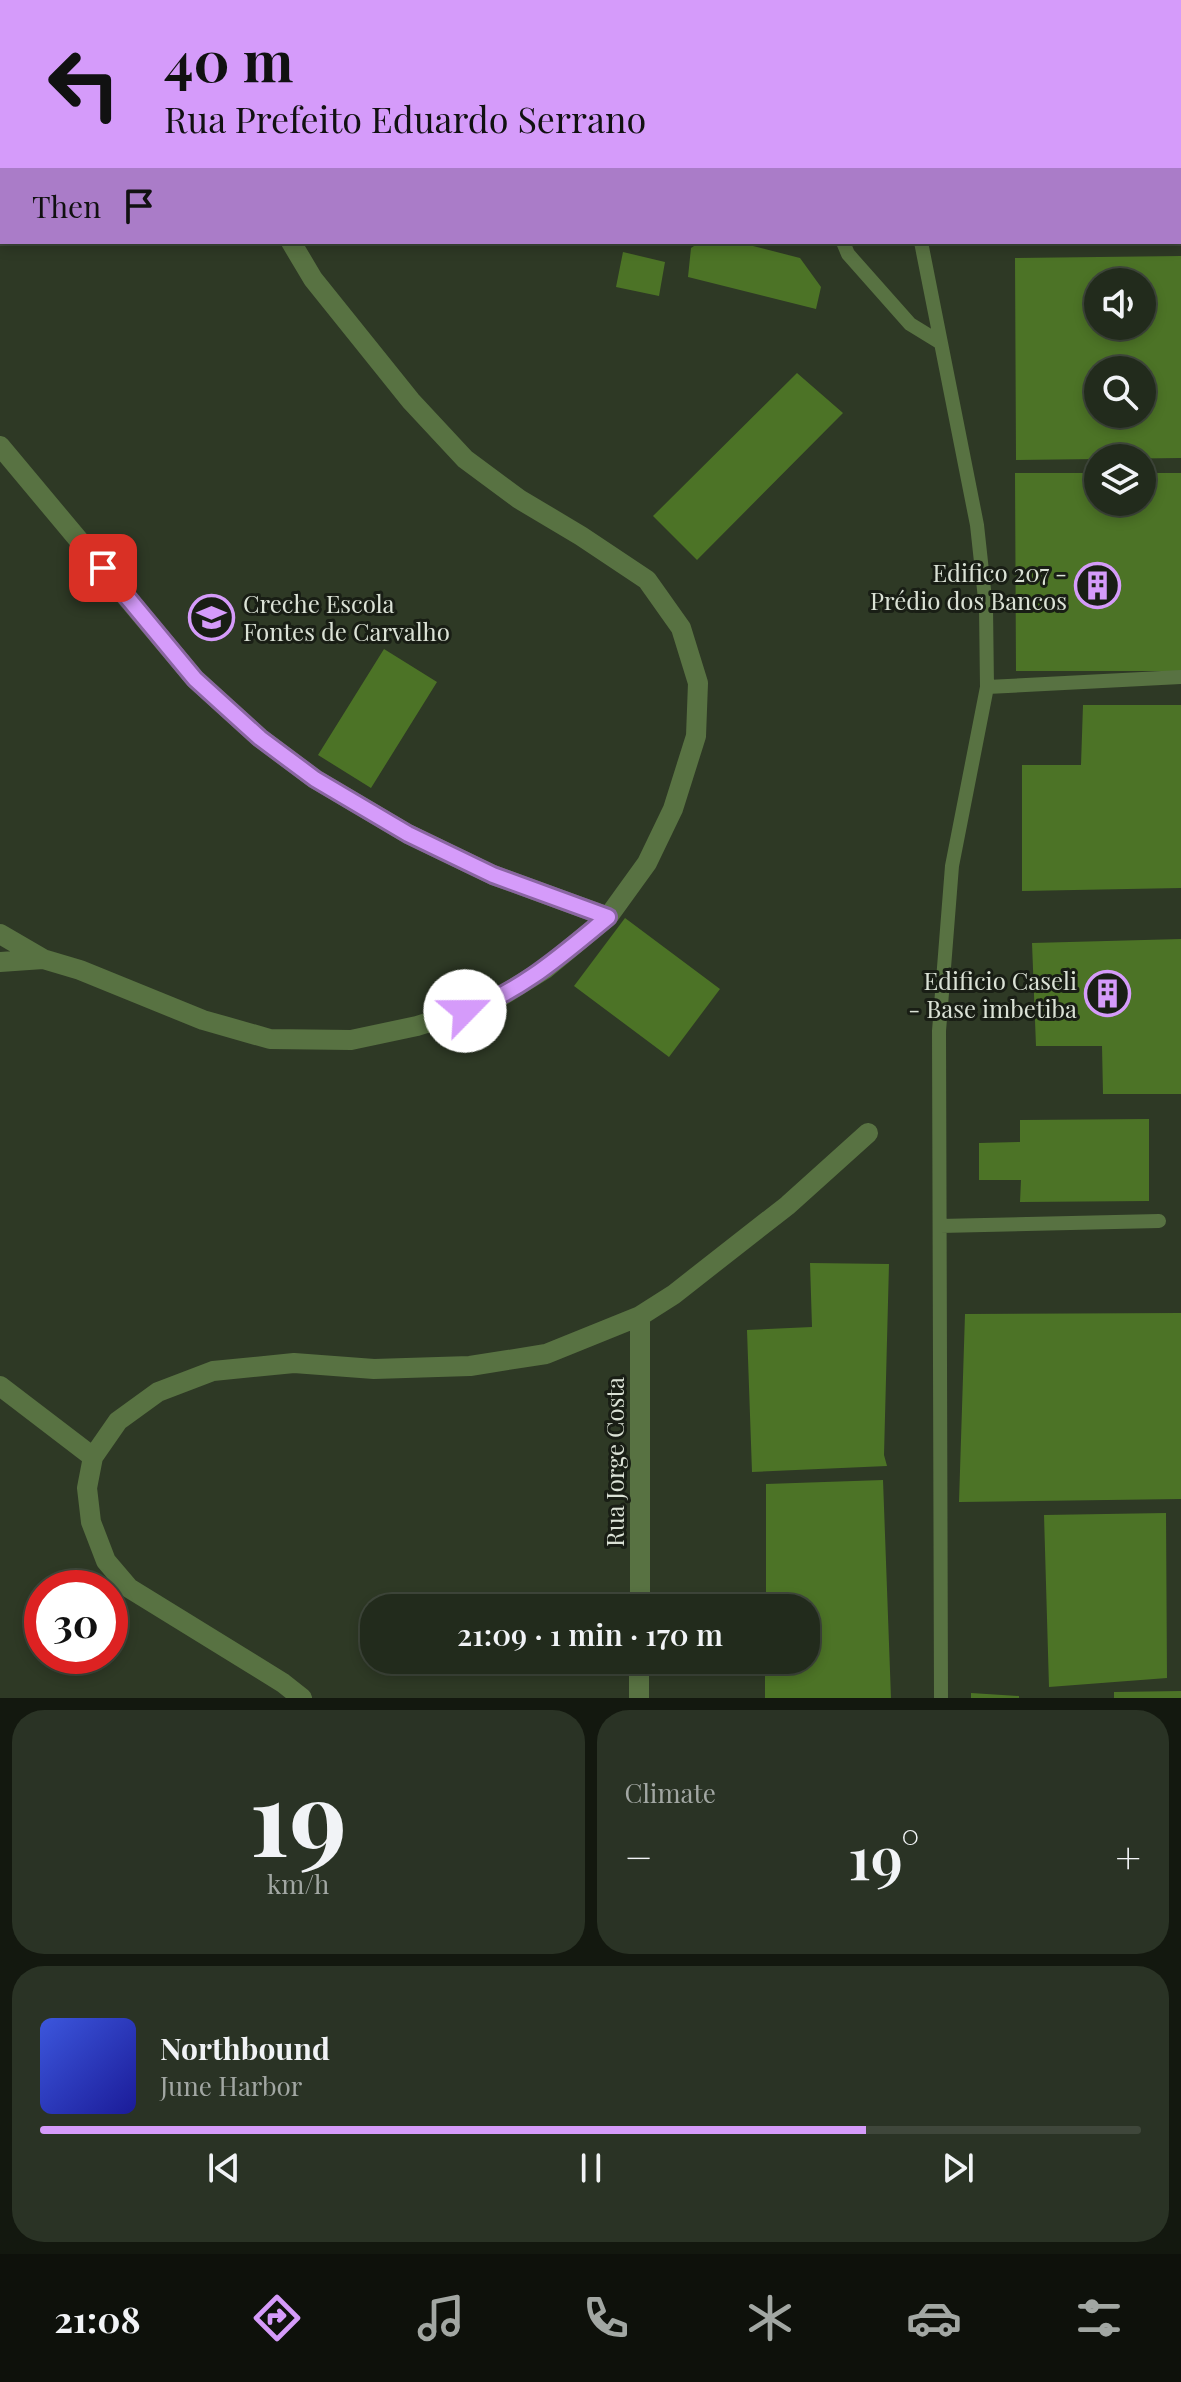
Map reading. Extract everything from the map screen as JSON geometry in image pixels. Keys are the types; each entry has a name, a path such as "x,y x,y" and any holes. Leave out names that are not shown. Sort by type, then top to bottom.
{"street":[{"path":"0,934 43,959 80,970 203,1020 270,1039 351,1040 417,1026 490,1003 545,969 608,917 647,863 673,809 696,736 698,683 681,628 647,580 519,499 465,459 411,401 313,279 292,244"},
{"path":"0,446 195,679 260,738 315,779 408,834 493,875 608,917"},
{"path":"0,962 43,959"},
{"path":"302,1698 283,1683 129,1588 106,1561 91,1522 87,1488 93,1457 118,1421 158,1392 213,1371 294,1363 374,1369 470,1366 546,1354 640,1316 673,1295 788,1205 868,1133"},
{"name":"Rua Jorge Costa","path":"640,1316 640,1594"},
{"path":"0,1386 93,1457"},
{"path":"639,1674 639,1698"}],"lane":[{"path":"844,244 848,254 910,324 941,343"},
{"path":"921,244 977,525 986,608 987,687 952,866 939,1031 941,1698"},
{"path":"987,687 1181,677"},
{"path":"940,1226 1159,1221"}],"building":[{"path":"697,244 745,244 800,258 821,287 816,309 688,277 691,248"},
{"path":"623,252 665,262 659,296 616,287"},
{"path":"1181,256 1181,458 1156,458 1156,444 1084,444 1084,459 1016,460 1015,258"},
{"path":"797,373 843,413 697,560 653,516"},
{"name":"Edifico 207 - Prédio dos Bancos","path":"1015,473 1084,473 1084,516 1156,516 1156,473 1181,473 1181,671 1016,671"},
{"path":"384,649 437,682 371,788 318,755"},
{"path":"1083,705 1181,705 1181,888 1022,891 1022,765 1081,765"},
{"path":"625,918 720,989 669,1057 574,986"},
{"name":"Edificio Caseli - Base imbetiba","path":"1181,939 1181,1094 1103,1094 1102,1046 1036,1046 1032,943"},
{"path":"1149,1119 1149,1201 1020,1202 1021,1180 979,1180 979,1143 1020,1142 1020,1120"},
{"path":"810,1263 889,1264 884,1455 887,1466 752,1472 747,1330 812,1327"},
{"path":"1181,1313 1181,1499 959,1502 965,1314"},
{"path":"883,1480 891,1698 765,1698 765,1674 820,1674 820,1594 766,1594 766,1484"},
{"path":"1166,1513 1167,1678 1049,1687 1044,1515"},
{"path":"1181,1691 1181,1698 1114,1698 1114,1692"},
{"path":"971,1693 1019,1696 1019,1698 971,1698"}],"place":[{"name":"Edifico 207 - Prédio dos Bancos","path":"1098,586"},
{"name":"Creche Escola Fontes de Carvalho","path":"212,617"},
{"name":"Edificio Caseli - Base imbetiba","path":"1108,994"}],"route":[{"path":"103,568 195,679 260,738 315,779 408,834 493,875 608,917 545,969 490,1003 465,1011"}]}
